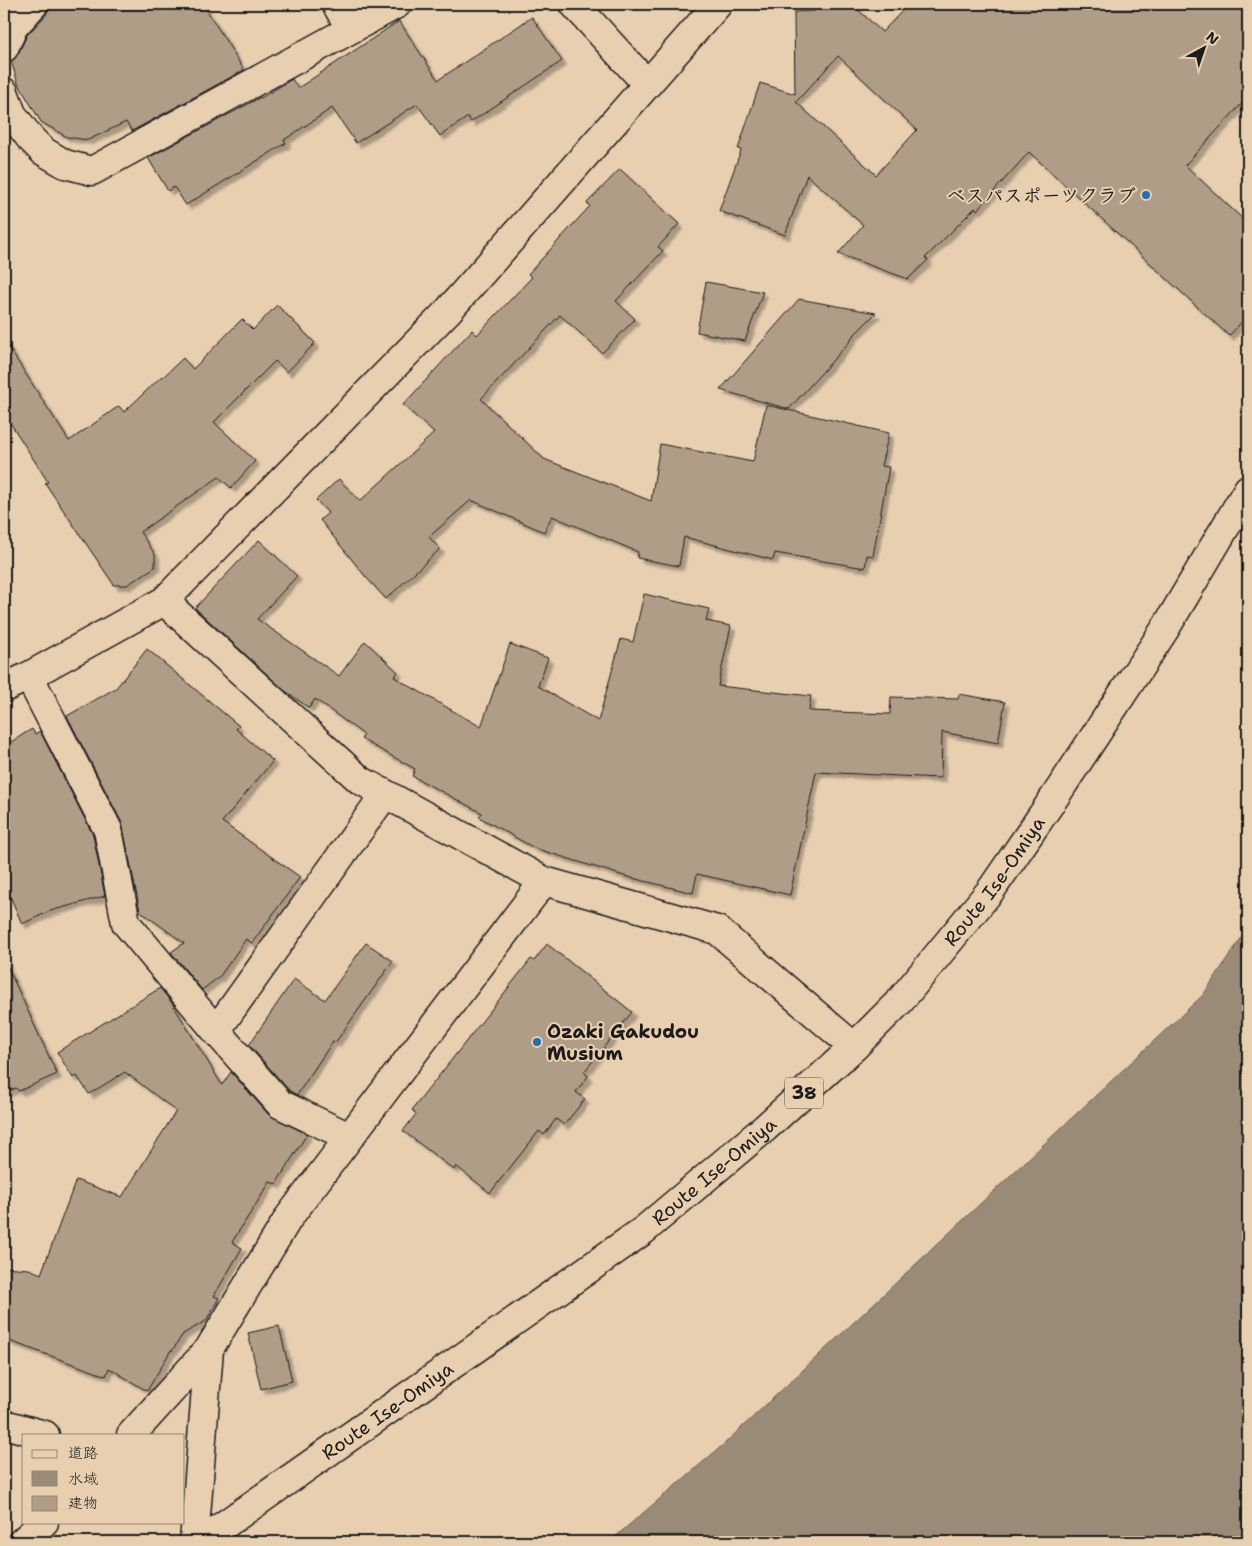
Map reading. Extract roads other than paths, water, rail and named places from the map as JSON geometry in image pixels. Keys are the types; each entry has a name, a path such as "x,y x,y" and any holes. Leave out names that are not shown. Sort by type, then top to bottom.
{"street":[{"path":"4,48 14,26 34,4"},
{"path":"336,4 351,29"},
{"path":"4,92 12,114 30,138 43,151 65,164 92,171 397,4"},
{"path":"574,4 647,84"},
{"path":"4,688 164,601 448,311 718,4"},
{"name":"Route Ise-Omiya","path":"200,1542 644,1230 765,1128 854,1047 900,1001 991,890 1056,795 1165,629 1248,489"},
{"path":"164,601 360,780 544,880 717,930 854,1047"},
{"path":"29,676 108,830 126,923 280,1104 349,1138"},
{"path":"216,1030 385,794"},
{"path":"132,1434 209,1349 289,1217 544,880"},
{"path":"194,1542 209,1349"},
{"path":"4,1424 41,1434"},
{"path":"22,1542 42,1524"}],"water":[{"path":"1248,928 1248,1542 609,1542 723,1445 1203,995"}],"place":[{"name":"ベスパスポーツクラブ","path":"1146,195"},
{"name":"Ozaki Gakudou Musium","path":"537,1042"}]}
